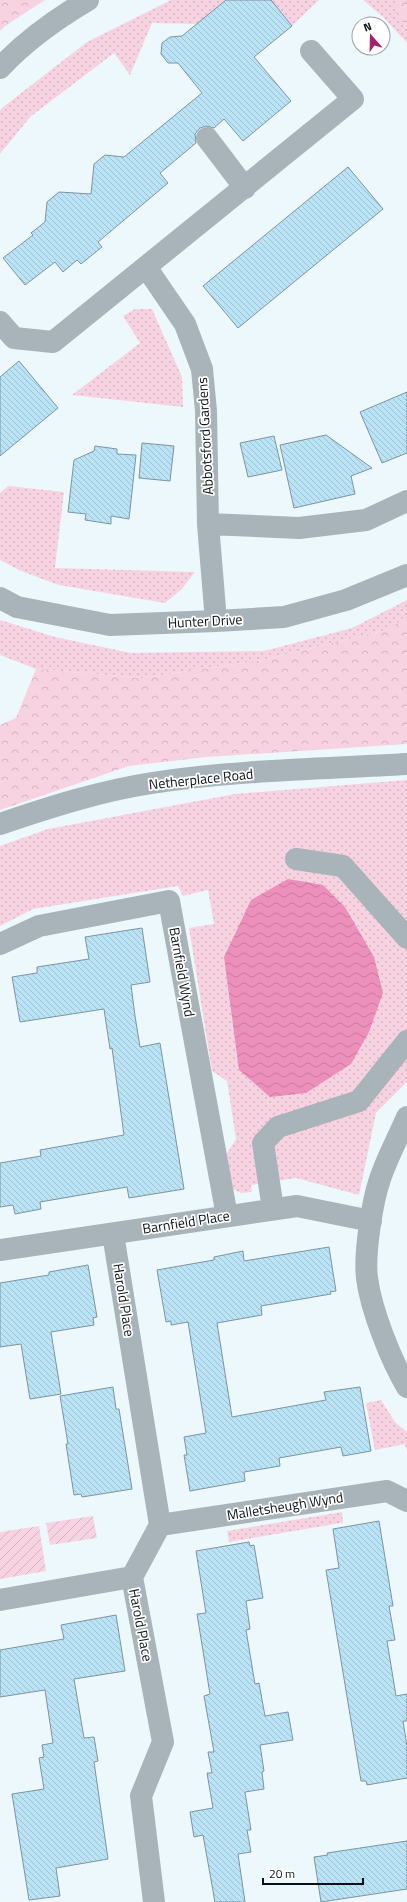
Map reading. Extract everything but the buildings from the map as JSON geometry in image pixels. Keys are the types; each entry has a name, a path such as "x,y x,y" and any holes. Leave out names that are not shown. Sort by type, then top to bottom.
{"street":[{"path":"0,68 9,58 54,21 88,0"},
{"path":"0,322 14,338 53,342 353,99 311,51"},
{"path":"207,138 245,188"},
{"name":"Abbotsford Gardens","path":"146,267 185,324 202,369 206,411 208,524 216,621"},
{"path":"208,524 299,528 366,520 407,501"},
{"name":"Hunter Drive","path":"0,598 17,607 110,625 216,621 284,617 346,600 407,575"},
{"name":"Netherplace Road","path":"0,824 89,796 152,783 219,776 407,764"},
{"path":"296,859 344,866 407,938"},
{"name":"Barnfield Wynd","path":"0,944 39,926 169,901 227,1216"},
{"path":"273,1209 263,1142 278,1127 359,1101 407,1041"},
{"path":"407,1117 380,1180 367,1248 367,1278 377,1316 396,1368 407,1387"},
{"name":"Barnfield Place","path":"0,1250 297,1206 371,1221"},
{"name":"Harold Place","path":"113,1234 160,1525 132,1578 163,1742 142,1796 154,1902"},
{"name":"Malletsheugh Wynd","path":"160,1525 387,1491 407,1501"},
{"path":"0,1600 132,1578"}],"green space":[{"path":"0,0 45,0 5,26 0,31"},
{"path":"171,0 319,0 292,26 152,23 130,75 114,53 30,117 0,154 0,111 2,108 87,42"},
{"path":"363,0 407,0 407,43 391,26 391,16 382,16"},
{"path":"403,0 407,0 407,26 396,17 397,6"},
{"path":"135,309 152,309 182,377 183,407 72,395 140,343 123,316"},
{"path":"8,486 64,492 55,568 195,572 182,589 165,603 59,585 21,571 0,560 0,493"},
{"path":"407,600 407,615 390,629 263,660 142,678 36,669 0,655 0,620 55,637 131,653 264,651 352,628"},
{"path":"407,615 407,744 206,757 129,766 0,810 0,725 16,718 36,669 142,678 263,660 390,629"},
{"path":"407,780 407,1082 376,1113 359,1195 296,1178 251,1185 252,1192 241,1193 233,1189 226,1155 236,1139 227,1081 212,1071 189,928 214,924 208,890 183,896 178,886 33,909 0,926 0,846 48,829 235,794"},
{"path":"381,1400 395,1422 407,1432 407,1452 405,1444 375,1450 366,1403"},
{"path":"342,1512 343,1523 229,1542 227,1531"},
{"path":"93,1516 97,1538 50,1545 46,1523"},
{"path":"39,1526 46,1571 0,1579 0,1532"}],"water":[{"path":"288,879 323,885 345,907 374,957 383,993 369,1032 351,1064 306,1093 270,1097 239,1070 224,957 251,900"}]}
